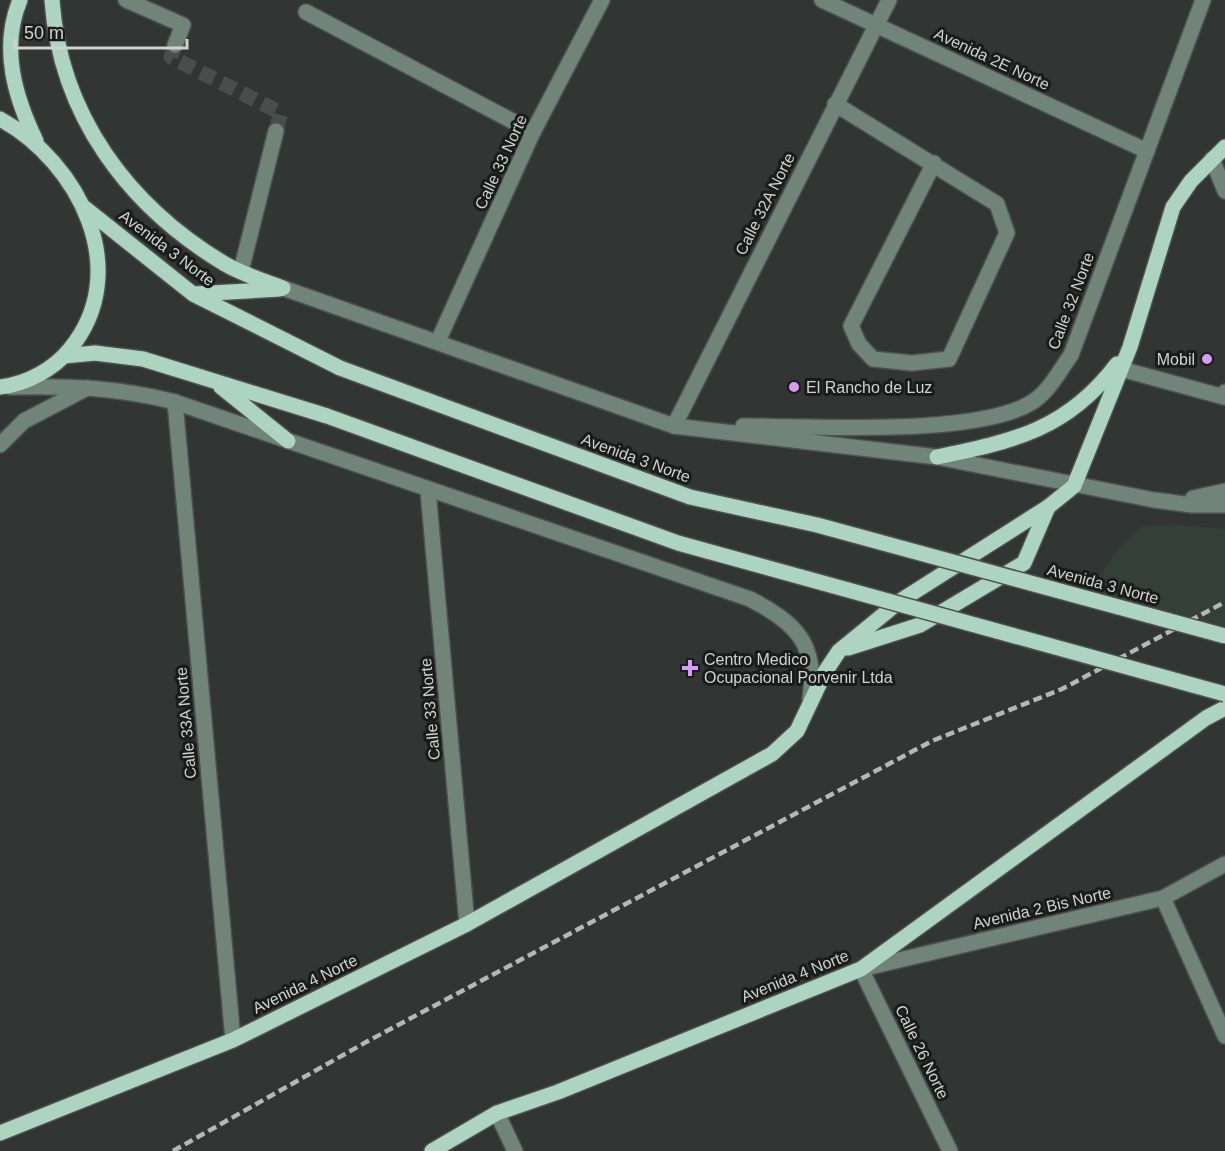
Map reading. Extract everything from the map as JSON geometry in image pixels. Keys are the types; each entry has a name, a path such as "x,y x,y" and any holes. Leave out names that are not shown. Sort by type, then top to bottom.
{"main road":[{"path":"20,0 9,63 24,117 39,146"},
{"path":"52,0 63,62 78,105 105,154 124,181 154,214 226,265 283,288"},
{"path":"0,119 39,146 58,167 91,225 99,253 99,286 93,312 85,328 64,356 40,374 4,387"},
{"path":"808,709 825,672 839,651 900,601 1048,507 1074,486 1130,347 1173,207 1191,181 1225,147"},
{"name":"Avenida 3 Norte","path":"80,204 193,294 340,368 690,497 817,525 1225,636"},
{"path":"193,294 283,288"},
{"path":"936,457 1008,442 1057,421 1098,389 1130,347"},
{"path":"64,356 95,353 142,359 327,416 678,543 1225,694"},
{"path":"214,381 288,441"},
{"path":"839,651 920,625 1024,563 1048,507"},
{"name":"Avenida 4 Norte","path":"432,1151 497,1113 558,1092 861,969 1206,718 1225,708"},
{"name":"Avenida 4 Norte","path":"0,1133 232,1040 467,924 772,754 797,731 808,709"}],"street":[{"path":"126,0 183,25 175,45"},
{"name":"Calle 33 Norte","path":"438,341 533,132 602,0"},
{"name":"Avenida 2E Norte","path":"822,0 1146,152"},
{"name":"Calle 32A Norte","path":"675,426 889,0"},
{"name":"Calle 32 Norte","path":"675,426 915,425 966,421 1019,409 1028,404 1050,385 1071,355 1203,0"},
{"path":"306,12 533,132"},
{"path":"835,104 934,163 998,204 1007,233 949,359 912,363 873,359 859,344 851,327 934,163"},
{"path":"241,271 276,131"},
{"path":"1212,159 1225,191"},
{"path":"283,288 675,426 936,457 1154,500 1192,505 1225,505"},
{"path":"1121,369 1224,397 1225,392"},
{"path":"4,387 91,387 133,391 175,402 428,491 750,599 781,615 799,635 811,664 813,679 808,709"},
{"path":"0,445 24,421 91,387"},
{"name":"Calle 33A Norte","path":"175,402 232,1040"},
{"name":"Calle 33 Norte","path":"428,491 467,924"},
{"path":"1154,500 1195,498 1225,491"},
{"name":"Avenida 2 Bis Norte","path":"861,969 1163,898 1225,864"},
{"path":"1163,898 1225,1036"},
{"name":"Calle 26 Norte","path":"861,969 950,1151"},
{"path":"497,1113 515,1151"}],"shaded area":[{"path":"1168,524 1225,529 1225,634 1091,599 1097,580 1117,551 1141,527"}],"tunnel":[{"path":"175,45 171,57 281,113 276,131"}],"railway":[{"path":"173,1151 368,1041 932,741 1062,689 1225,602"}],"place":[{"name":"Mobil","path":"1207,359"},
{"name":"El Rancho de Luz","path":"794,387"},
{"name":"Centro Medico Ocupacional Porvenir Ltda","path":"690,668"}]}
